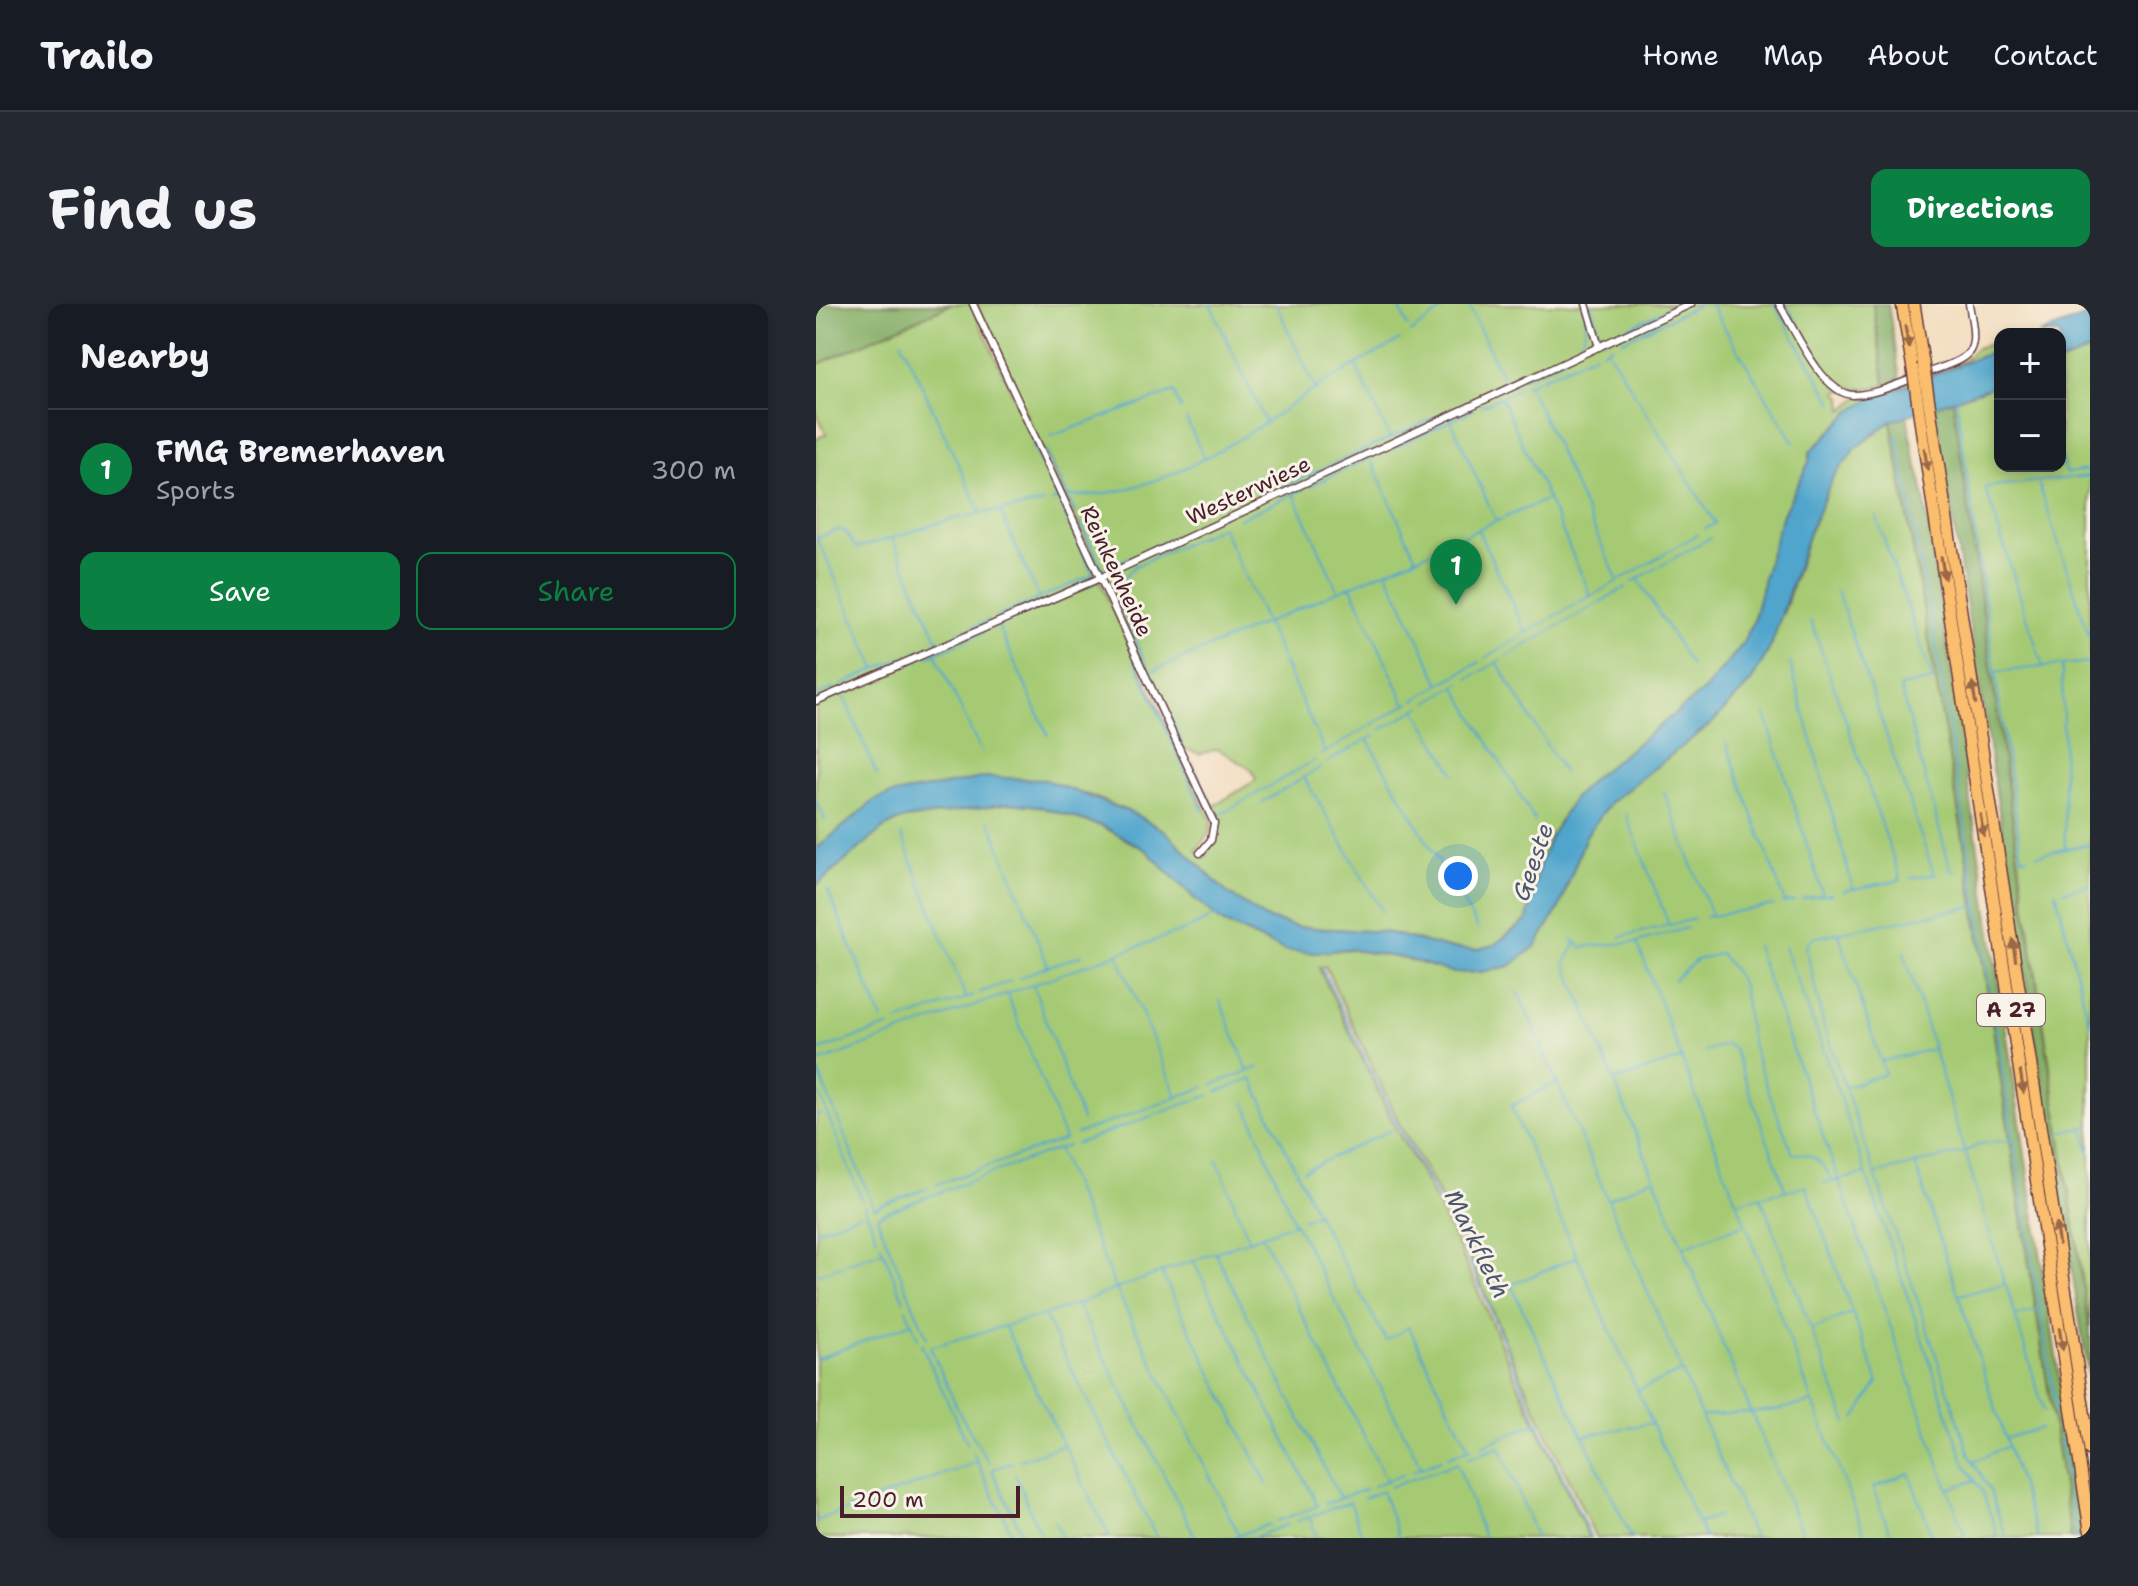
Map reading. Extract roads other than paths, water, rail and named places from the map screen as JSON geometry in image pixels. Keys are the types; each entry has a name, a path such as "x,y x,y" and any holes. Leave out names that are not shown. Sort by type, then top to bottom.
{"highway":[{"name":"A 27","path":"1902,304 1918,366"},
{"name":"A 27","path":"1914,304 1918,366 2090,1530"},
{"name":"A 27","path":"1927,425 2090,1450"}],"street":[{"name":"Reinkenheide","path":"973,304 1214,823 1211,840 1200,853"},
{"path":"1586,304 1599,347"},
{"name":"Westerwiese","path":"816,701 1100,578 1691,304"},
{"path":"1779,304 1827,381 1846,394 1869,393 1964,358 1974,347 1975,338 1969,304"}],"water":[{"path":"2090,315 2090,351 2066,360 2066,328 2055,328"},
{"path":"1994,351 1994,386 1891,421 1857,447 1833,477 1809,533 1771,646 1751,682 1713,722 1610,803 1586,836 1559,908 1536,946 1510,966 1454,973 1407,959 1348,949 1315,953 1286,951 1222,922 1146,850 1104,827 1038,806 1010,803 899,820 882,829 816,886 816,849 875,800 988,777 1046,780 1132,813 1165,831 1225,891 1265,918 1298,927 1385,932 1449,948 1475,950 1494,945 1527,920 1540,864 1550,837 1574,798 1595,777 1705,690 1742,645 1753,623 1783,514 1809,462 1810,452 1850,412 1871,399"}],"waterway":[{"path":"1210,304 1266,423"},
{"path":"1276,304 1316,390"},
{"path":"1398,304 1408,327"},
{"path":"1410,333 1451,304"},
{"path":"1468,304 1506,385 1551,366 1576,348 1583,337 1586,322 1583,304"},
{"path":"1591,304 1601,340 1679,304"},
{"path":"1622,341 1701,304"},
{"path":"1710,304 1794,443"},
{"path":"1774,304 1833,403"},
{"path":"1786,304 1829,376 1845,388"},
{"path":"1076,513 1067,496 1097,495 1127,489 1184,468 1239,439 1330,380 1400,340"},
{"path":"901,341 981,513 998,511"},
{"path":"1602,351 1612,346"},
{"path":"1607,349 1715,523 1705,529"},
{"path":"1529,384 1595,354"},
{"path":"1356,366 1390,438 1505,386"},
{"path":"1524,386 1528,384 1618,581 1591,596 1548,499"},
{"path":"1502,397 1518,388"},
{"path":"1051,436 1174,392 1181,409"},
{"path":"1481,406 1501,397 1548,499 1497,521"},
{"path":"1956,399 2022,858 2027,857"},
{"path":"1393,448 1473,410"},
{"path":"1186,419 1204,457"},
{"path":"1414,559 1496,521 1451,420"},
{"path":"1897,435 1939,663 2076,1538"},
{"path":"1080,522 1103,570 1390,438"},
{"path":"1032,444 1058,498"},
{"path":"1045,449 1067,495"},
{"path":"1310,486 1384,451"},
{"path":"1339,591 1416,558 1370,458"},
{"path":"2066,472 2090,470"},
{"path":"2043,667 1985,487 2090,476"},
{"path":"2039,485 2090,639"},
{"path":"1239,519 1304,489"},
{"path":"1294,494 1338,591 1266,623 1325,752"},
{"path":"1044,503 1000,511 1039,598 1093,575 1058,499 1052,501"},
{"path":"981,513 892,538 939,643 989,620"},
{"path":"1876,516 1933,680 1900,687 1951,871 1956,870"},
{"path":"1121,581 1135,566 1222,527 1266,623 1150,672"},
{"path":"892,538 856,548 845,531 836,530 817,538 876,669 906,657"},
{"path":"1478,530 1526,633 1547,621"},
{"path":"1620,580 1698,534"},
{"path":"1632,582 1710,538"},
{"path":"1387,572 1440,684 1480,662"},
{"path":"1638,579 1691,666"},
{"path":"992,628 1095,583"},
{"path":"1118,587 1120,607 1182,742"},
{"path":"1351,587 1406,705 1410,702"},
{"path":"1507,656 1626,587"},
{"path":"1837,591 1934,874"},
{"path":"1552,618 1590,596"},
{"path":"996,617 1038,599"},
{"path":"1811,621 1901,880 1843,891"},
{"path":"998,626 1048,735"},
{"path":"927,657 984,632"},
{"path":"1485,658 1525,634"},
{"path":"914,654 938,643"},
{"path":"935,653 981,752"},
{"path":"824,701 921,659"},
{"path":"1135,660 1203,811"},
{"path":"1468,679 1501,660"},
{"path":"1497,662 1563,772"},
{"path":"1995,672 2090,662"},
{"path":"1790,663 1853,888"},
{"path":"2062,665 2065,849"},
{"path":"842,685 876,669"},
{"path":"1428,702 1462,682"},
{"path":"1415,700 1439,685"},
{"name":"Geeste","path":"1455,686 1535,821"},
{"path":"816,696 834,688"},
{"path":"843,695 877,775"},
{"path":"1321,755 1405,705"},
{"path":"1381,730 1422,706"},
{"path":"1416,710 1454,773"},
{"path":"1765,714 1823,895 1832,894"},
{"path":"1327,762 1375,735"},
{"path":"1367,739 1478,928"},
{"path":"1726,743 1785,902"},
{"path":"1192,762 1218,816 1315,760"},
{"path":"1261,803 1321,767"},
{"path":"1304,777 1382,911"},
{"path":"1664,792 1711,915"},
{"path":"816,801 825,820"},
{"path":"1626,814 1669,925"},
{"path":"989,820 1048,966 1019,978"},
{"path":"901,834 966,998"},
{"path":"2036,855 2090,844"},
{"path":"1911,878 1937,874"},
{"path":"2063,891 2090,884"},
{"path":"828,891 882,1020"},
{"path":"2056,892 2090,1025"},
{"path":"1802,899 1822,895"},
{"path":"1782,903 1794,901"},
{"path":"1705,917 1774,905"},
{"path":"1875,1174 1824,1027 1806,946 1811,938 1976,906"},
{"path":"1205,1087 1177,1097 1117,954 1215,916"},
{"path":"1620,937 1694,919"},
{"path":"1572,939 1581,947 1637,942 1687,928"},
{"path":"1839,934 1885,1074 1845,1087"},
{"path":"1576,942 1565,963 1683,1247 1743,1225"},
{"path":"1637,942 1736,1201"},
{"path":"1756,946 1948,1489"},
{"path":"1784,947 1821,1042 1965,1465 1982,1490 1998,1538"},
{"path":"1904,952 1965,1152 1875,1174 1970,1456 1990,1490 2006,1538"},
{"path":"816,1063 1117,954"},
{"path":"1674,980 1696,960 1720,954 1731,966 1743,988 1757,1060 1793,1154 1807,1155 1817,1160 1832,1181"},
{"path":"1049,966 1082,955"},
{"name":"Markfleth","path":"1322,969 1398,1127 1459,1236 1538,1423 1591,1538"},
{"path":"979,993 1010,981"},
{"path":"1033,985 1082,1121"},
{"path":"1518,992 1754,1538"},
{"path":"935,1185 1065,1139 1007,994"},
{"path":"896,1022 973,996"},
{"path":"1220,1001 1248,1071"},
{"path":"816,1051 890,1026"},
{"path":"1705,1051 1726,1044 1734,1049 1786,1191"},
{"path":"1882,1061 1933,1049"},
{"path":"1614,1081 1680,1059"},
{"path":"816,1066 874,1208 928,1188"},
{"path":"1212,1085 1259,1067"},
{"path":"1217,1092 1252,1079 1323,1226 1386,1340 1409,1327 1469,1449"},
{"path":"1556,1083 1511,1106 1577,1257 1511,1285 1583,1436 1652,1423 1577,1257"},
{"path":"818,1091 862,1200"},
{"path":"1076,1144 1209,1095"},
{"path":"1076,1134 1176,1098"},
{"path":"1245,1102 1294,1223"},
{"path":"816,1116 821,1114"},
{"path":"2063,1132 2090,1126"},
{"path":"2083,1127 2090,1154"},
{"path":"1303,1171 1391,1130"},
{"path":"1960,1295 2005,1284 1965,1152 1980,1144 2011,1140"},
{"path":"1068,1146 1058,1149 1116,1289 1295,1223 1422,1468"},
{"path":"927,1338 877,1218 1057,1149"},
{"path":"1217,1160 1249,1240"},
{"path":"1915,1163 2038,1538"},
{"path":"1824,1183 1865,1174"},
{"path":"1609,1199 1650,1179"},
{"path":"1804,1538 1751,1412 1813,1402 1737,1202 1806,1186 1878,1382 1855,1419"},
{"path":"1761,1198 1847,1423"},
{"path":"864,1206 877,1238"},
{"path":"816,1231 860,1214"},
{"path":"1303,1220 1316,1214"},
{"path":"1262,1236 1387,1481"},
{"path":"880,1244 904,1301"},
{"path":"1683,1248 1751,1412 1702,1416"},
{"path":"816,1275 883,1251"},
{"path":"1216,1254 1340,1498 1366,1489"},
{"path":"1194,1262 1318,1506 1277,1521"},
{"path":"1162,1274 1267,1484"},
{"path":"2006,1285 2044,1411"},
{"path":"1196,1538 1077,1304 1116,1289 1239,1535 1270,1524"},
{"path":"1076,1304 1044,1315 1157,1538"},
{"path":"906,1309 918,1339"},
{"path":"2016,1316 2037,1310"},
{"path":"1813,1329 1851,1313"},
{"path":"989,1463 960,1414 930,1347 1043,1315"},
{"path":"816,1359 912,1323"},
{"path":"1005,1327 1063,1444"},
{"path":"921,1344 968,1445"},
{"path":"1639,1390 1680,1372"},
{"path":"1813,1402 1866,1538"},
{"path":"1482,1446 1537,1423"},
{"path":"1652,1424 1705,1538"},
{"path":"2007,1438 2041,1428"},
{"path":"1584,1438 1632,1538"},
{"path":"1020,1460 1064,1445 1110,1538"},
{"path":"1975,1461 2008,1446"},
{"path":"1468,1458 1500,1447 1537,1538"},
{"path":"1448,1457 1473,1448"},
{"path":"972,1452 977,1461"},
{"path":"1412,1471 1441,1460"},
{"path":"816,1521 977,1462 1014,1538"},
{"path":"1012,1462 992,1470 1024,1538"},
{"path":"1390,1487 1457,1463 1484,1538"},
{"path":"1892,1538 1873,1488 1909,1473 1933,1538"},
{"path":"1373,1486 1404,1474"},
{"path":"1015,1475 1042,1538"},
{"path":"1966,1538 1948,1489 1976,1480"},
{"path":"1364,1498 1382,1491 1399,1538"},
{"path":"1325,1504 1339,1499"},
{"path":"1309,1517 1350,1502 1363,1538"},
{"path":"1700,1523 1719,1515"},
{"path":"1297,1521 1309,1517 1317,1538"},
{"path":"1055,1521 1062,1538"},
{"path":"1253,1538 1288,1524"},
{"path":"1230,1538 1238,1535"}],"place":[{"name":"FMG Bremerhaven","path":"1456,605"}]}
